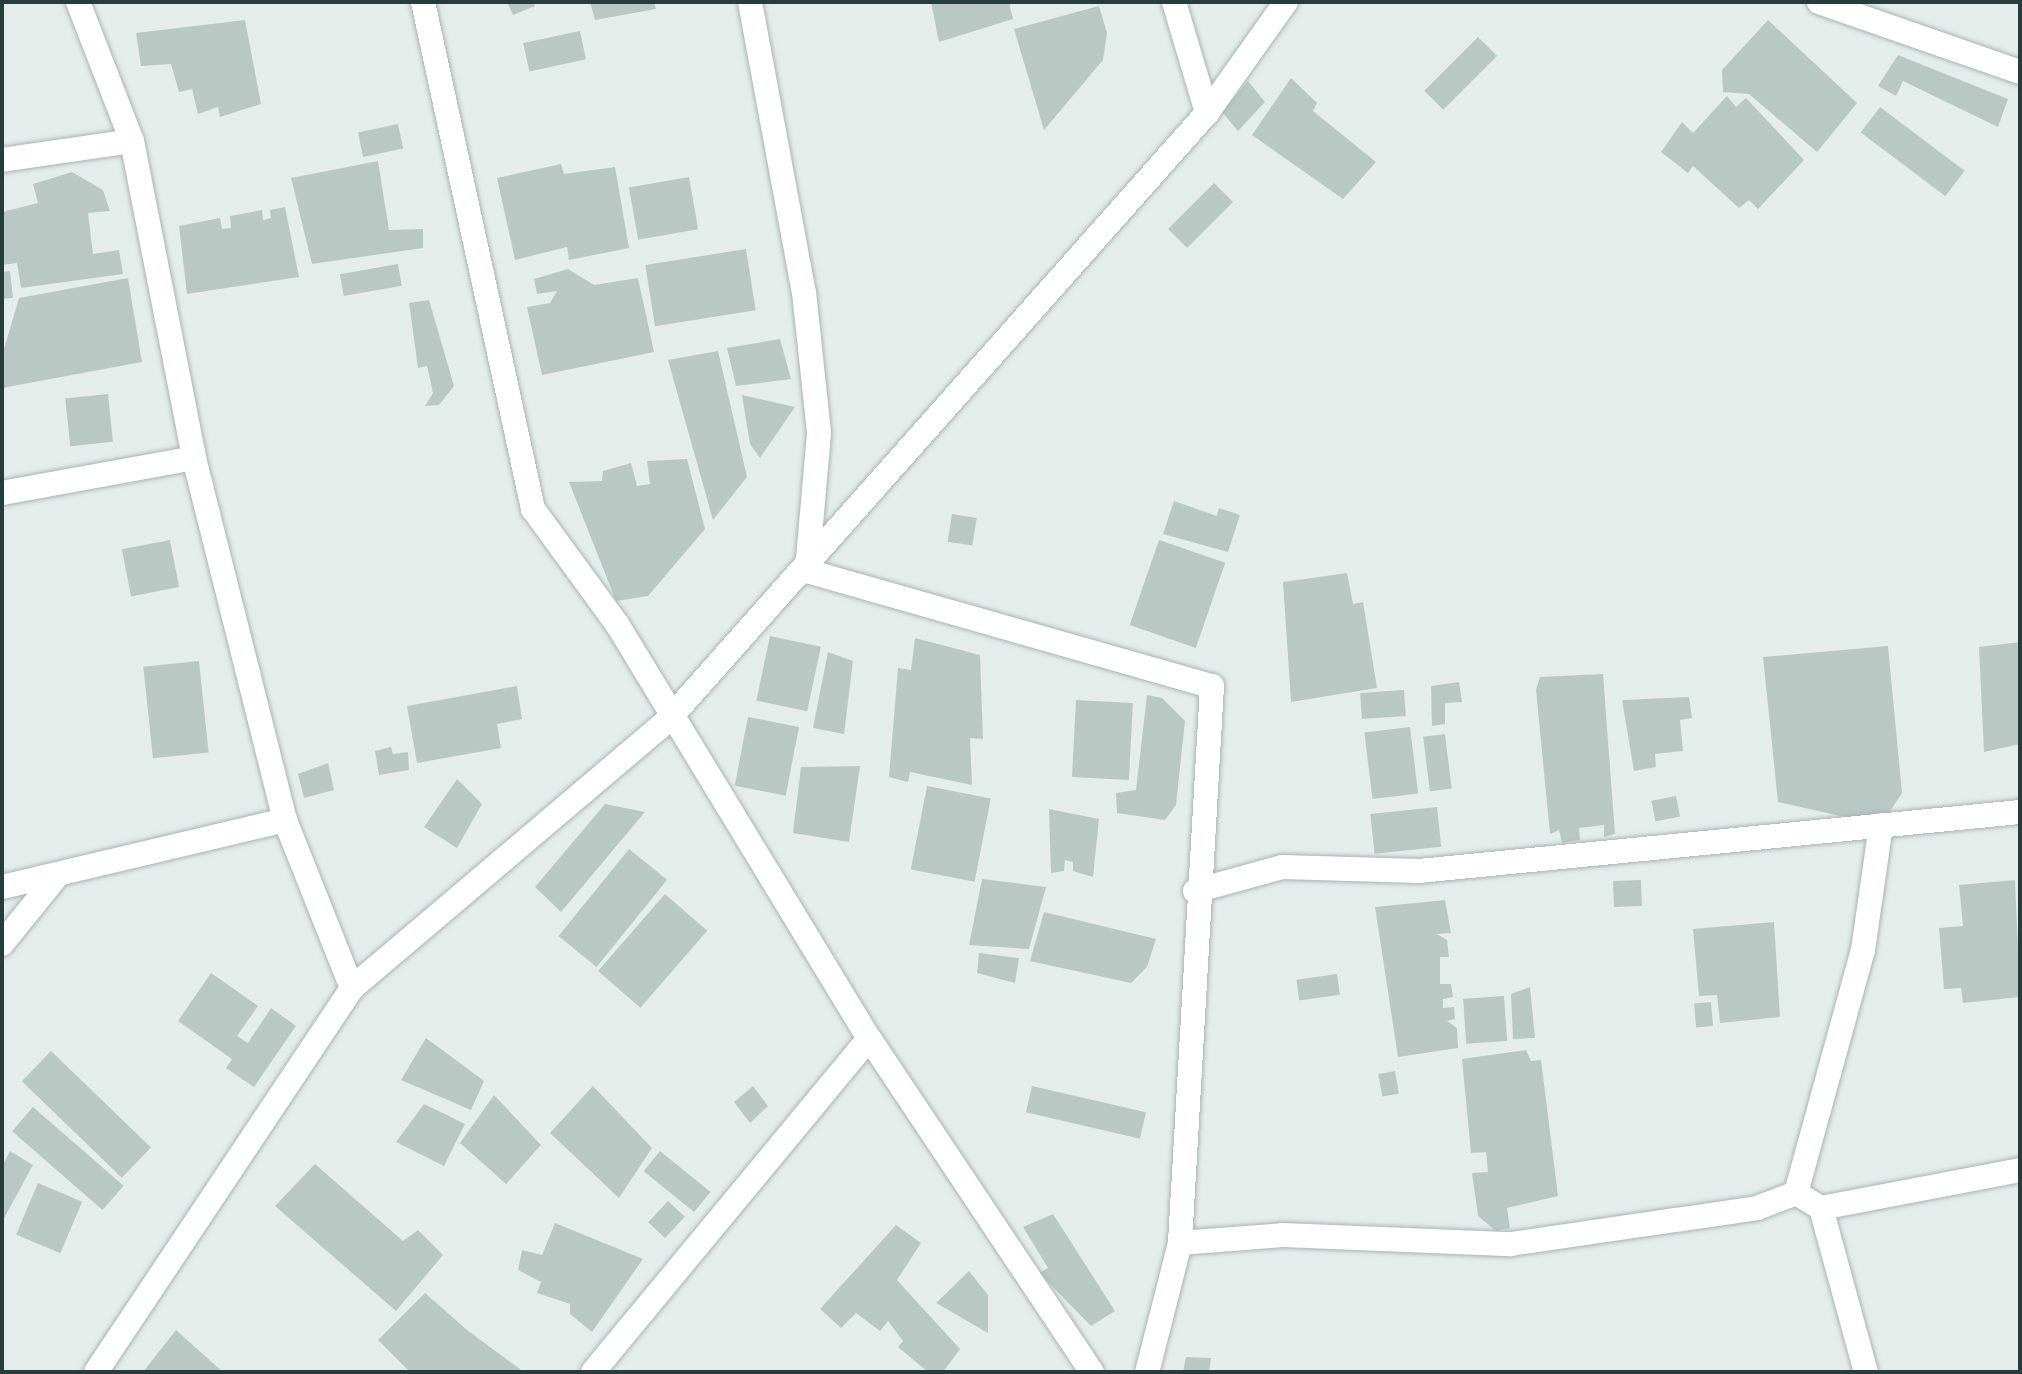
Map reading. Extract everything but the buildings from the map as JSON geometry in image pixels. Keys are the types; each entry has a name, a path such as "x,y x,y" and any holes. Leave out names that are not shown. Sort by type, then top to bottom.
{"street":[{"path":"78,2 132,141 194,458 285,820 352,988"},
{"path":"423,2 533,509 617,624 670,718 869,1038 1092,1372"},
{"path":"750,2 804,292 819,433 807,571"},
{"path":"1174,2 1207,113"},
{"path":"96,1372 352,988 670,718 807,571 1073,256 1207,113 1286,2"},
{"path":"1819,2 2020,72"},
{"path":"2,160 132,141"},
{"path":"2,493 194,458"},
{"path":"807,571 1212,686 1195,891 1180,1243 1147,1372"},
{"path":"1195,891 1282,867 1419,871 2020,812"},
{"path":"2,887 56,877 285,820"},
{"path":"1796,1193 1863,950 1881,825"},
{"path":"2,944 56,877"},
{"path":"593,1372 869,1038"},
{"path":"1796,1193 1821,1208 2020,1170"},
{"path":"1180,1243 1283,1235 1511,1244 1757,1208 1796,1193"},
{"path":"1821,1208 1866,1372"}]}
